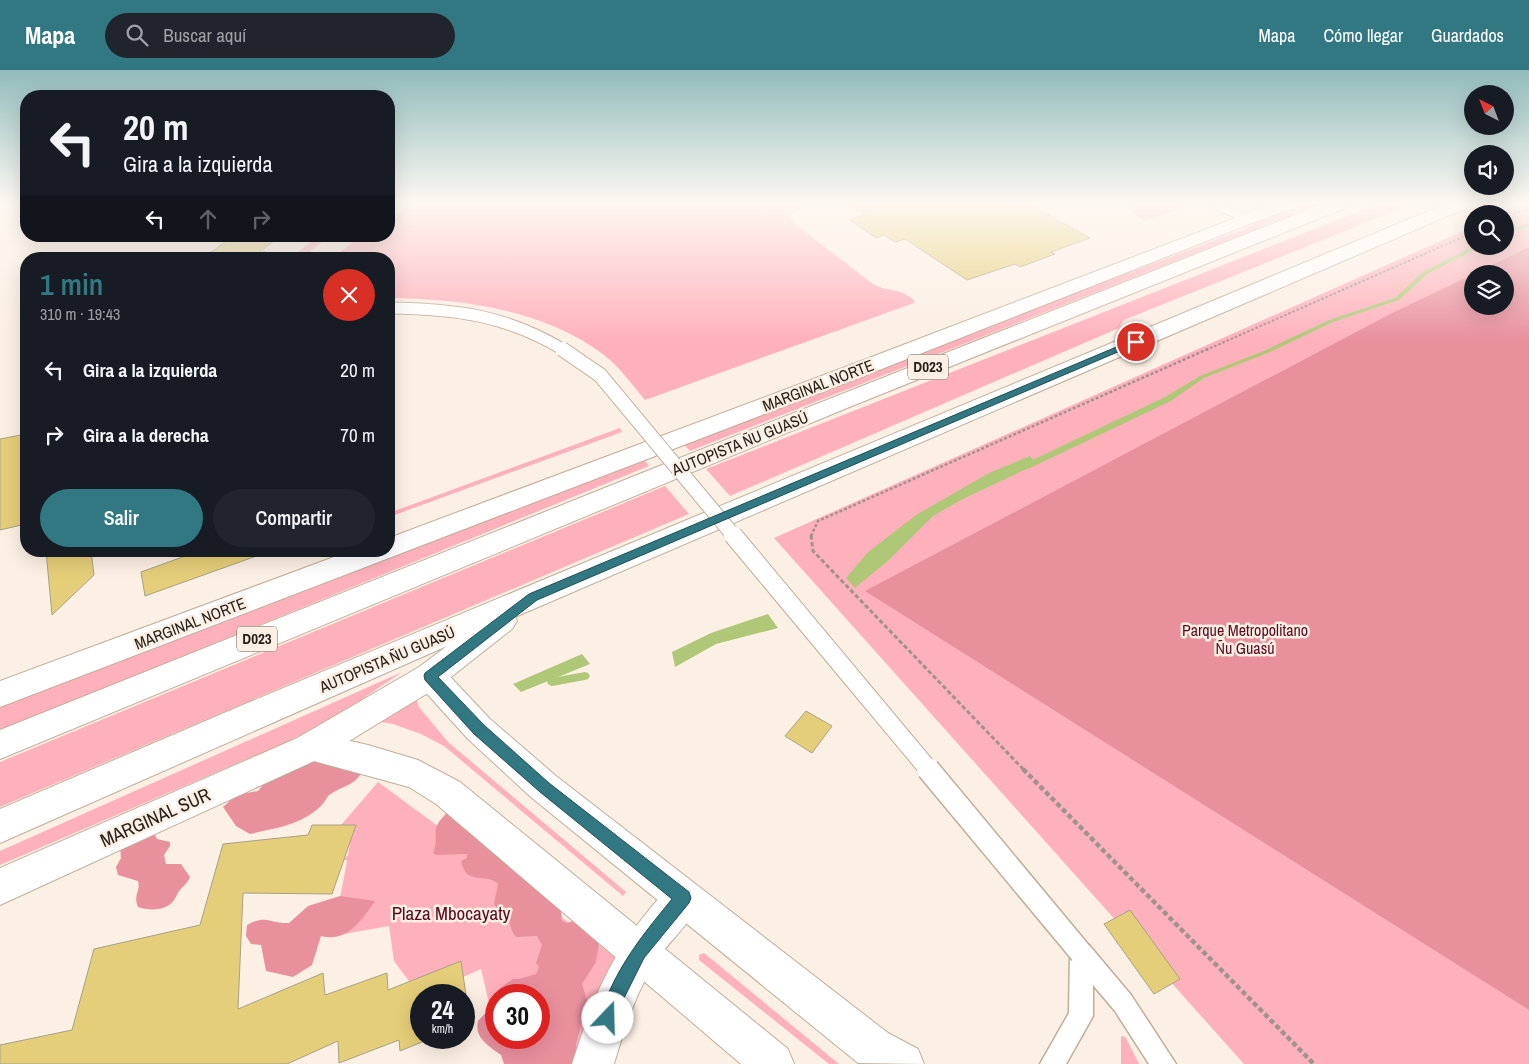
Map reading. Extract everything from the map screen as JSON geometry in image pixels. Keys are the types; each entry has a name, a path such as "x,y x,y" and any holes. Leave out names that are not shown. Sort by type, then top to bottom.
{"main road":[{"name":"MARGINAL NORTE","path":"395,546 846,375 1171,248"},
{"name":"AUTOPISTA ÑU GUASÚ","path":"0,744 513,534 1226,248"},
{"name":"AUTOPISTA ÑU GUASÚ","path":"0,826 533,597 1356,248"},
{"name":"MARGINAL NORTE","path":"0,694 363,557"},
{"name":"MARGINAL SUR","path":"0,887 311,746 430,676 533,597"},
{"path":"430,676 479,730 537,781 873,1048 903,1064"},
{"path":"311,746 418,775 440,789 773,1064"},
{"path":"593,1064 612,1003 639,952 683,898"}],"lane":[{"path":"395,308 473,315 508,322 544,338 600,375 1123,1003 1164,1064"},
{"path":"1052,1064 1082,1016 1081,953"}],"path":[{"path":"1314,1064 916,660 813,550 809,538 811,529 818,521 1437,248"}],"green space":[{"path":"302,248 314,248 310,252 298,252"},
{"path":"345,248 827,248 873,284 903,293 914,300 914,303 645,400 610,360 581,339 529,317 501,310 473,304 395,298 395,252 340,252"},
{"path":"1193,248 1208,248 690,451 682,442"},
{"path":"1265,248 1302,248 1124,320 1119,328 730,496 706,469"},
{"name":"Parque Metropolitano Ñu Guasú","path":"1424,248 1464,248 1464,255 1514,255 1514,248 1529,248 1529,1064 1244,1064 774,538"},
{"name":"Parque Metropolitano Ñu Guasú","path":"1529,248 1529,1010 865,591 1394,312 1464,279 1464,315 1514,315 1514,265 1492,265"},
{"path":"620,428 622,432 395,515 395,511"},
{"path":"641,456 649,466 0,731 0,706 382,557 395,557 395,552"},
{"path":"665,486 689,514 0,807 0,762"},
{"path":"402,672 333,719 282,744 0,865 0,851"},
{"path":"416,698 419,707 448,742 626,892 623,896 444,746 421,734 393,724 381,722"},
{"path":"319,750 364,768 357,779 333,792 322,805 297,822 250,834 236,826 223,807 236,795 258,791 272,774"},
{"name":"Plaza Mbocayaty","path":"378,782 617,958 570,1064 550,1047 550,984 485,984 485,986 481,969 447,984 411,984 394,961 389,926 333,936 347,861 344,859 348,855 350,844 335,832"},
{"path":"448,812 561,910 562,921 567,923 582,918 599,943 596,962 582,984 587,1000 576,1045 584,1064 504,1064 501,1055 493,1049 550,1049 550,984 506,984 513,979 536,974 539,967 536,963 542,945 537,936 516,937 514,935 508,921 494,904 498,884 488,879 472,877 467,874 461,861 467,858 467,854 436,855 433,853 438,824"},
{"path":"154,833 157,839 170,842 170,846 164,855 166,864 181,864 190,877 171,904 162,908 147,909 138,907 136,899 139,887 138,881 118,875 116,867 121,858 120,845"},
{"path":"340,896 375,901 359,922 346,933 339,936 321,936 312,965 293,977 266,971 261,945 251,944 246,936 247,925 259,920 289,923 308,906"},
{"path":"704,953 839,1064 829,1064 699,960 699,955"},
{"path":"485,1014 485,1042 478,1032 478,1021"},
{"path":"1121,1037 1126,1038 1139,1064 1121,1064"}],"shaded area":[{"path":"1030,456 1037,464 963,499 933,516 889,560 855,588 846,578 868,552 916,515 989,473"},
{"path":"768,614 778,628 716,644 675,667 672,652 711,633"},
{"path":"582,654 590,664 521,692 513,684"}],"building":[{"path":"216,248 264,248 260,252 211,252"},
{"path":"919,248 1061,248 1051,252 1055,254 1020,267 1015,264 967,280"},
{"path":"20,435 20,525 0,530 0,439"},
{"path":"47,557 92,557 94,575 52,615"},
{"path":"182,557 254,557 145,596 141,572"},
{"path":"806,711 832,726 812,753 785,736"},
{"path":"312,825 356,825 332,894 243,893 238,1009 323,973 325,995 387,973 388,990 461,961 464,984 410,984 410,1047 400,1051 399,1040 339,1063 338,1041 287,1064 0,1064 0,1045 72,1030 94,949 200,925 223,844 308,835"},
{"path":"1130,910 1180,979 1154,994 1104,924"}],"waterway":[{"path":"1025,467 1168,399 1202,377 1268,351 1331,321 1397,299 1425,273 1464,254"},
{"path":"552,682 585,676"}],"route":[{"path":"608,1018 612,1003 639,952 683,898 544,787 479,730 430,676 533,597 1136,342"}]}
